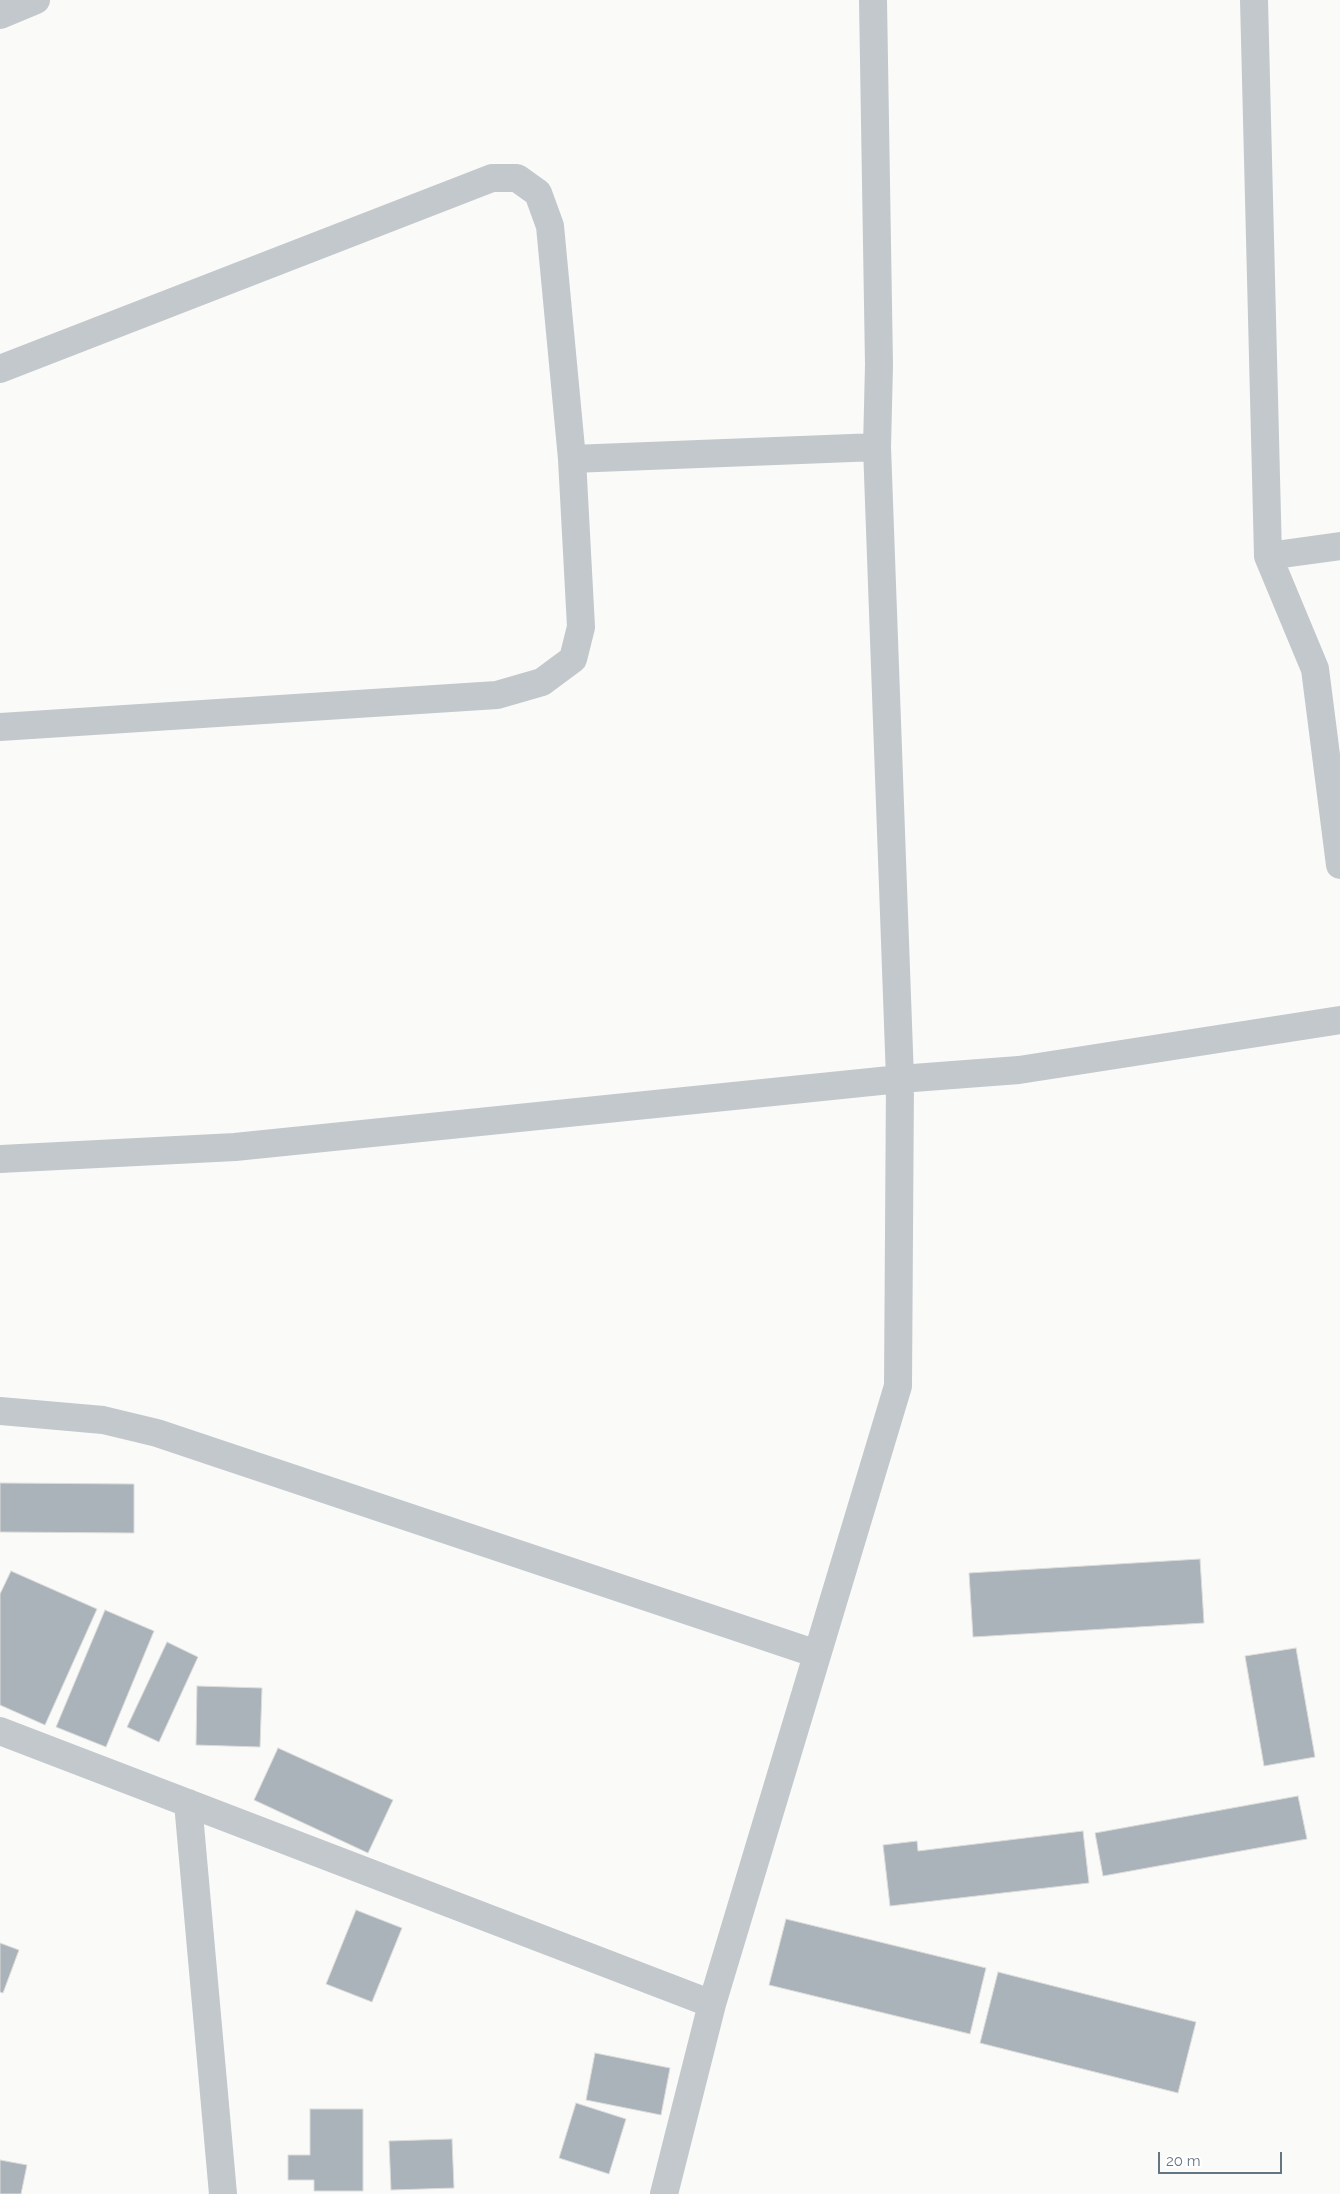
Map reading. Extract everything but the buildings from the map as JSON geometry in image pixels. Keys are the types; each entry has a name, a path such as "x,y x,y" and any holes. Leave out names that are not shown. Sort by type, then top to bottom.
{"street":[{"path":"0,15 36,0"},
{"path":"664,2194 712,2004 898,1386 900,1080 877,446 879,365 874,0"},
{"path":"1254,0 1268,556 1315,669 1340,865"},
{"path":"0,369 492,178 517,178 538,193 550,226 572,460 581,627 573,659 542,682 497,696 0,727"},
{"path":"572,460 877,446"},
{"path":"1268,556 1340,546"},
{"path":"0,1159 235,1147 900,1080 1019,1070 1340,1020"},
{"path":"0,1411 104,1420 157,1433 817,1654"},
{"path":"0,1731 712,2004"},
{"path":"188,1803 223,2194"}]}
